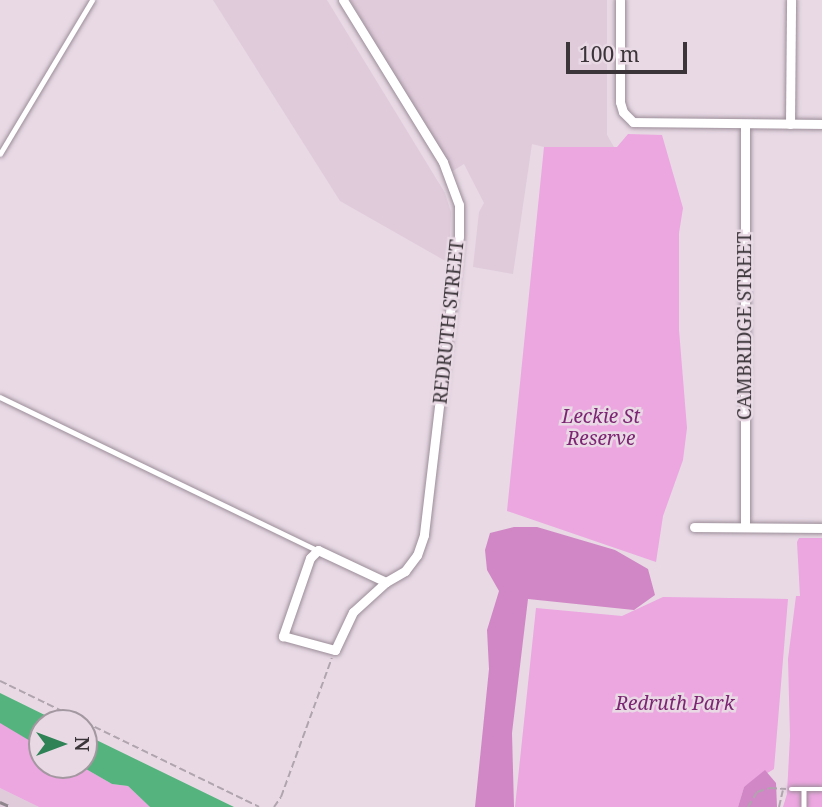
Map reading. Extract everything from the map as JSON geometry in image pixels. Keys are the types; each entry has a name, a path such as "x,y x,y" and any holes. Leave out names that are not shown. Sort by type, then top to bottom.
{"street":[{"name":"REDRUTH STREET","path":"335,650 353,612 386,582 397,577 412,564 424,535 459,236 459,205 443,162 343,0"},
{"path":"620,0 620,102 627,117 643,125 822,124"},
{"path":"790,124 791,0"},
{"name":"CAMBRIDGE STREET","path":"745,125 745,527"},
{"path":"694,527 822,528"},
{"path":"335,650 283,636 310,558 318,551 386,582"}],"lane":[{"path":"0,154 92,0"},
{"path":"0,397 318,551"},
{"path":"791,789 822,789"},
{"path":"804,789 804,807"}],"path":[{"path":"274,807 281,797 335,650"},
{"path":"0,681 259,807"},
{"path":"748,807 757,792 770,788 791,789"},
{"path":"779,807 783,789"}],"shaded area":[{"path":"213,0 327,0 445,193 451,212 449,263 340,201"},
{"path":"350,0 607,0 607,135 614,147 544,147 532,144 513,274 473,267 479,212 484,203 464,164 451,172"},
{"path":"514,527 537,527 615,550 648,569 655,595 634,610 528,599 512,733 514,807 475,807 489,669 487,630 499,591 487,570 485,550 490,533"},
{"path":"0,693 33,709 28,709 28,740 0,723"},
{"path":"98,741 234,807 150,807 128,786 112,784 98,776"},
{"path":"765,770 776,783 777,807 738,807 744,787"},
{"path":"0,788 39,807 0,807"}],"green space":[{"name":"Leckie St Reserve","path":"628,134 662,135 683,208 679,233 679,330 687,428 683,460 663,516 656,562 507,511 544,147 617,147"},
{"path":"799,538 822,538 822,807 783,807 787,794 790,736 788,659 796,596 800,596"},
{"name":"Redruth Park","path":"663,597 788,599 774,769 744,787 738,807 515,807 536,608 622,616"},
{"path":"0,723 28,738 28,779 98,779 98,776 112,784 128,786 150,807 39,807 0,788"}],"railway":[{"path":"0,802 11,807"}]}
